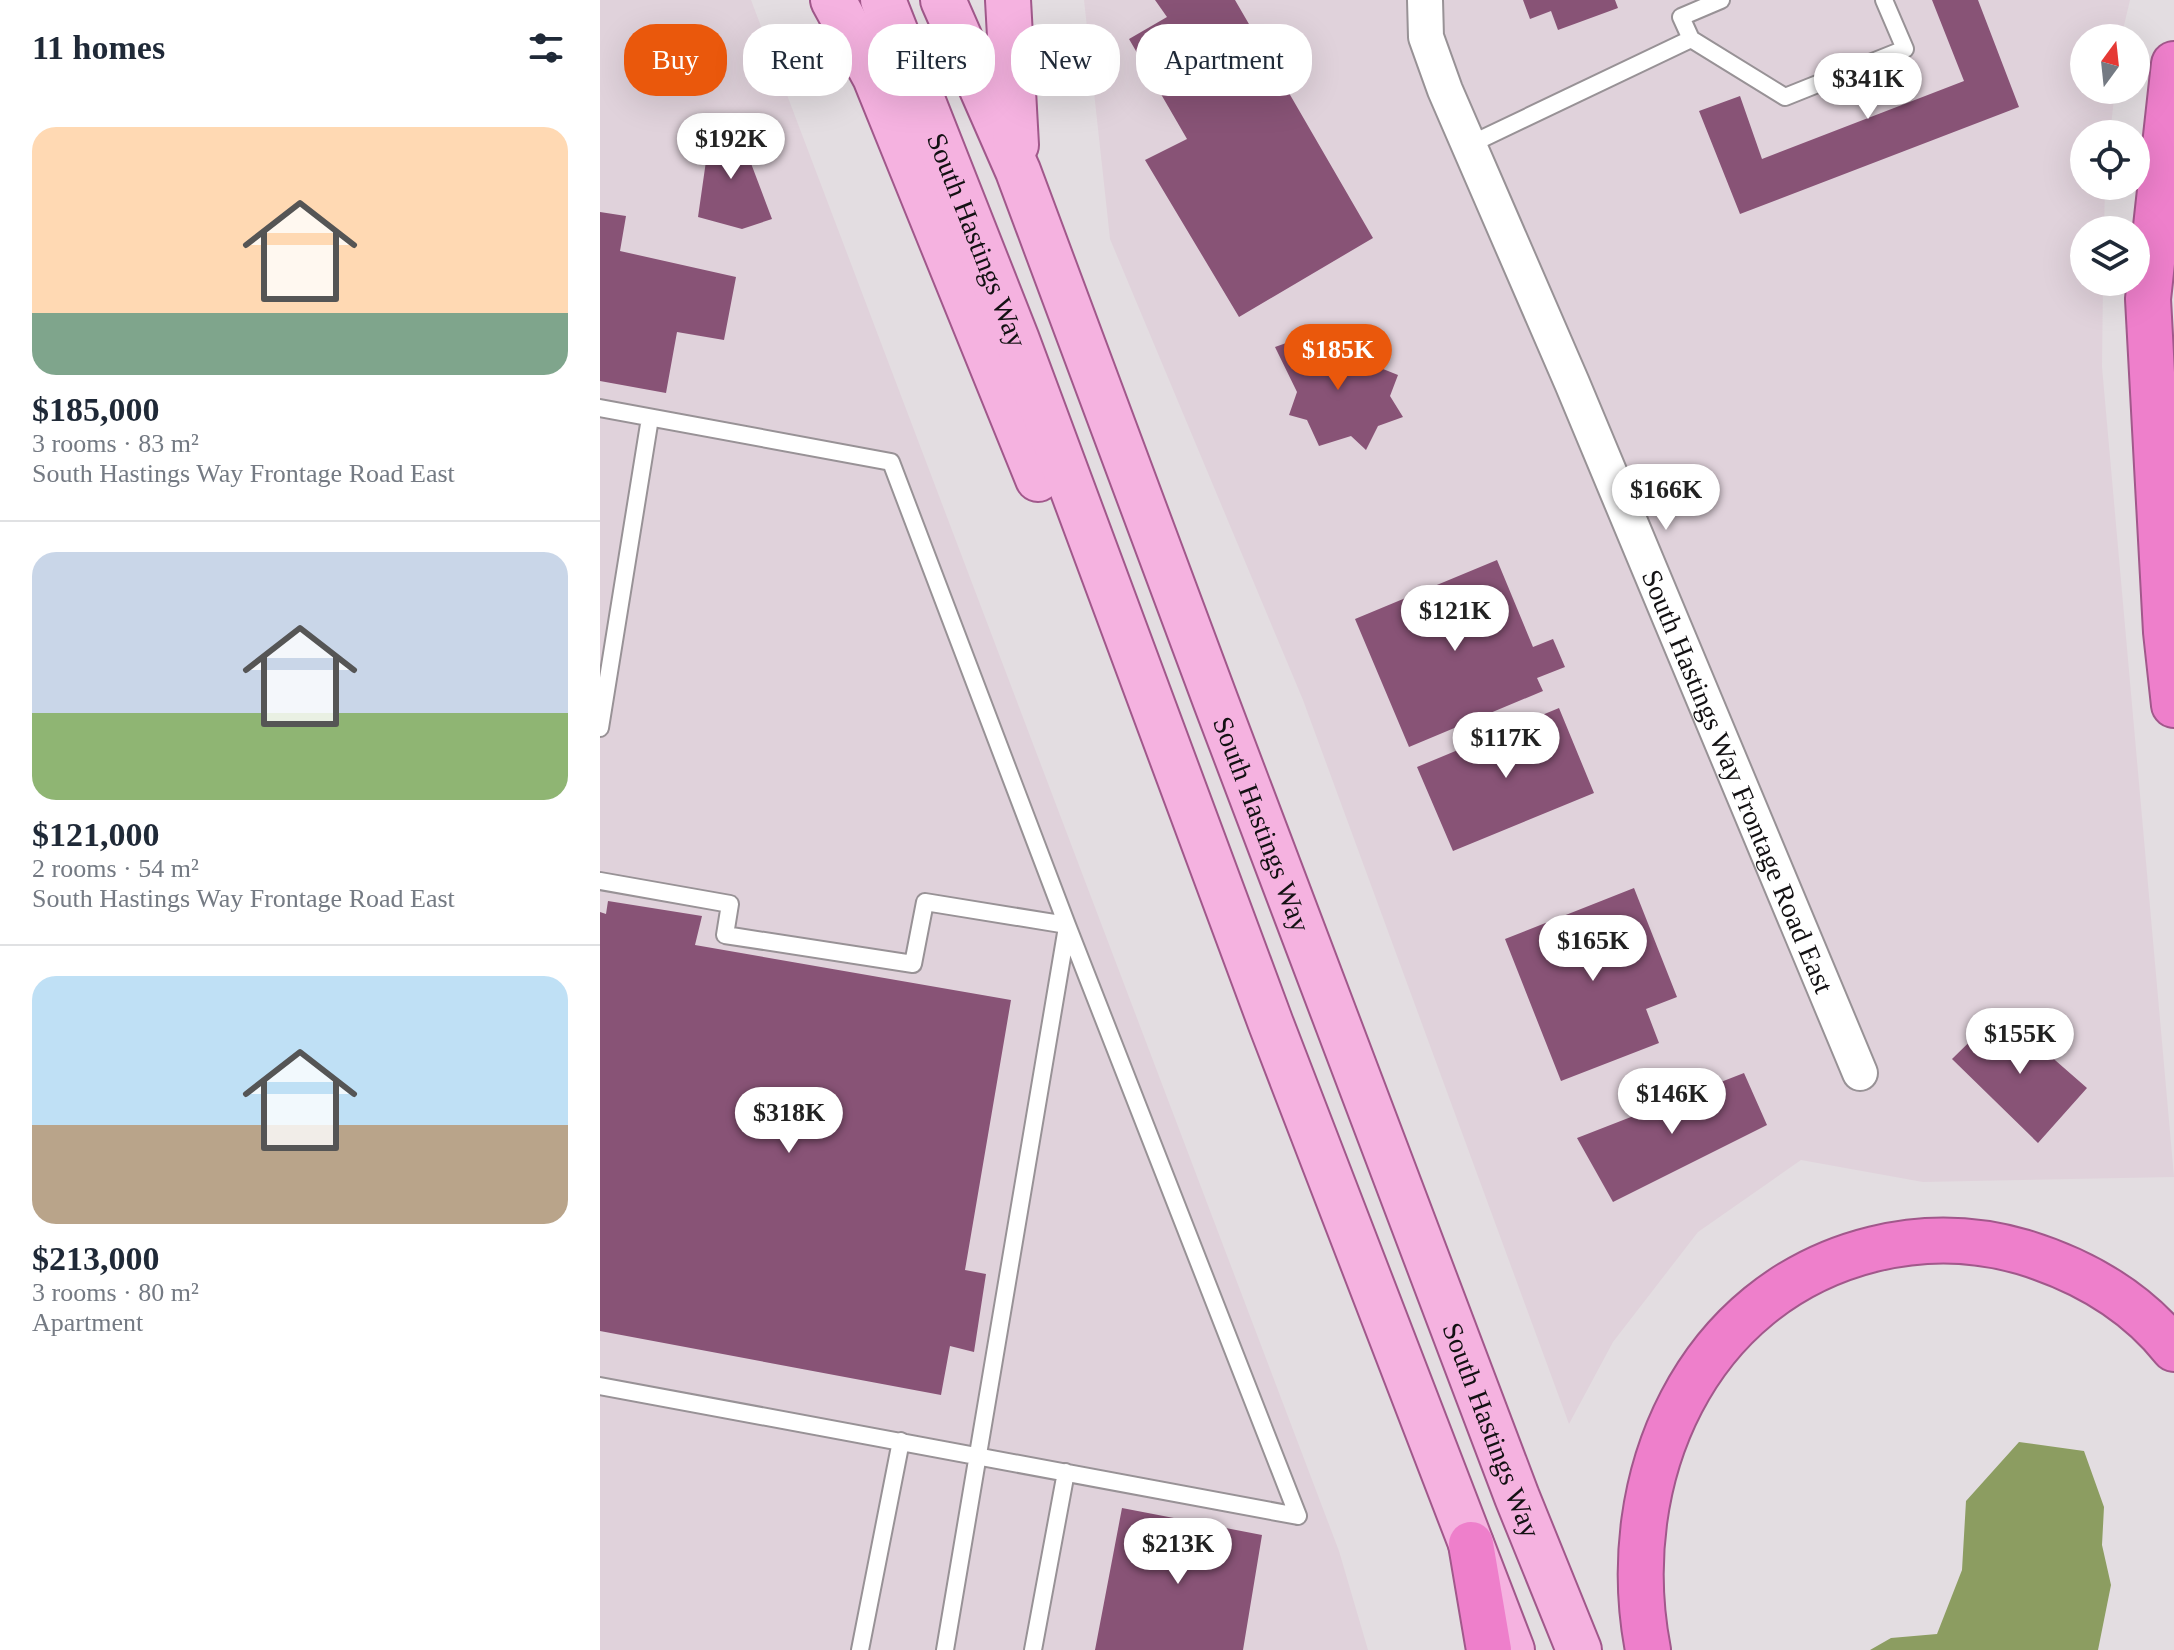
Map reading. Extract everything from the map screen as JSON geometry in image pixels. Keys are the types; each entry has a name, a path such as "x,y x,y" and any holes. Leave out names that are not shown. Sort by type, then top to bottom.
{"highway":[{"path":"2174,64 2148,299 2174,705"},
{"path":"1648,1650 1641,1600 1641,1546 1651,1486 1670,1428 1696,1375 1720,1343 1762,1302 1797,1278 1847,1257 1894,1245 1943,1241 1994,1245 2046,1259 2090,1278 2130,1306 2174,1349"},
{"path":"1471,1544 1489,1650"}],"main road":[{"path":"833,0 875,77 1075,568 1142,675"},
{"name":"South Hastings Way","path":"883,0 1017,340 1271,1024 1512,1650"},
{"name":"South Hastings Way","path":"943,0 1018,171 1489,1424 1579,1650"},
{"path":"1008,0 1018,171"}],"street":[{"name":"South Hastings Way Frontage Road East","path":"1425,0 1426,37 1432,58 1471,144 1860,1073"}],"lane":[{"path":"1721,0 1681,17 1691,39 1785,97 1905,49 1884,0"},
{"path":"1471,144 1691,39"},
{"path":"600,408 891,462 1067,925 1298,1516 600,1386"},
{"path":"600,728 650,418"},
{"path":"600,881 730,904 725,935 913,964 925,902 1067,925"},
{"path":"945,1650 1067,925"},
{"path":"860,1650 901,1441"},
{"path":"1033,1650 1066,1472"}],"shaded area":[{"path":"600,0 751,0 760,24 743,24 743,96 787,96 1339,1551 1368,1650 600,1650"},
{"path":"1084,0 2130,0 2124,24 2070,24 2070,104 2113,104 2112,120 2070,120 2070,200 2105,200 2104,216 2070,216 2070,296 2103,296 2102,367 2174,1177 1923,1182 1801,1160 1698,1232 1613,1342 1569,1424 1303,700 1110,239 1094,96 1120,96 1120,24 1087,24"},
{"path":"2019,1442 2084,1451 2104,1507 2102,1545 2111,1585 2098,1650 1870,1650 1891,1638 1937,1634 1962,1570 1966,1501"}],"building":[{"path":"1155,0 1235,0 1249,24 1155,24 1167,17"},
{"path":"1523,0 1615,0 1618,8 1558,30 1551,11 1530,19"},
{"path":"1932,0 1978,0 2019,107 1740,214 1699,111 1740,96 1762,159 1964,81"},
{"path":"1136,35 1136,51 1129,39"},
{"path":"1162,96 1291,96 1373,238 1239,317 1145,160 1187,139"},
{"path":"712,119 735,121 772,219 742,229 698,217"},
{"path":"600,212 626,216 620,251 736,277 724,340 677,332 666,393 600,381"},
{"path":"1303,337 1398,375 1390,396 1403,417 1378,426 1366,450 1351,436 1319,446 1307,420 1289,415 1297,392 1275,347"},
{"path":"1497,560 1533,647 1553,639 1565,667 1537,678 1543,691 1409,747 1355,619"},
{"path":"1559,708 1594,793 1453,851 1417,767"},
{"path":"1634,888 1677,997 1646,1009 1659,1043 1561,1081 1505,939"},
{"path":"608,901 702,916 695,945 1011,1000 965,1270 986,1274 974,1352 950,1346 941,1395 600,1331 600,912 606,914"},
{"path":"2000,1012 2087,1088 2038,1143 1952,1059"},
{"path":"1744,1073 1767,1125 1613,1202 1577,1138"},
{"path":"1122,1508 1262,1535 1243,1650 1095,1650"}]}
